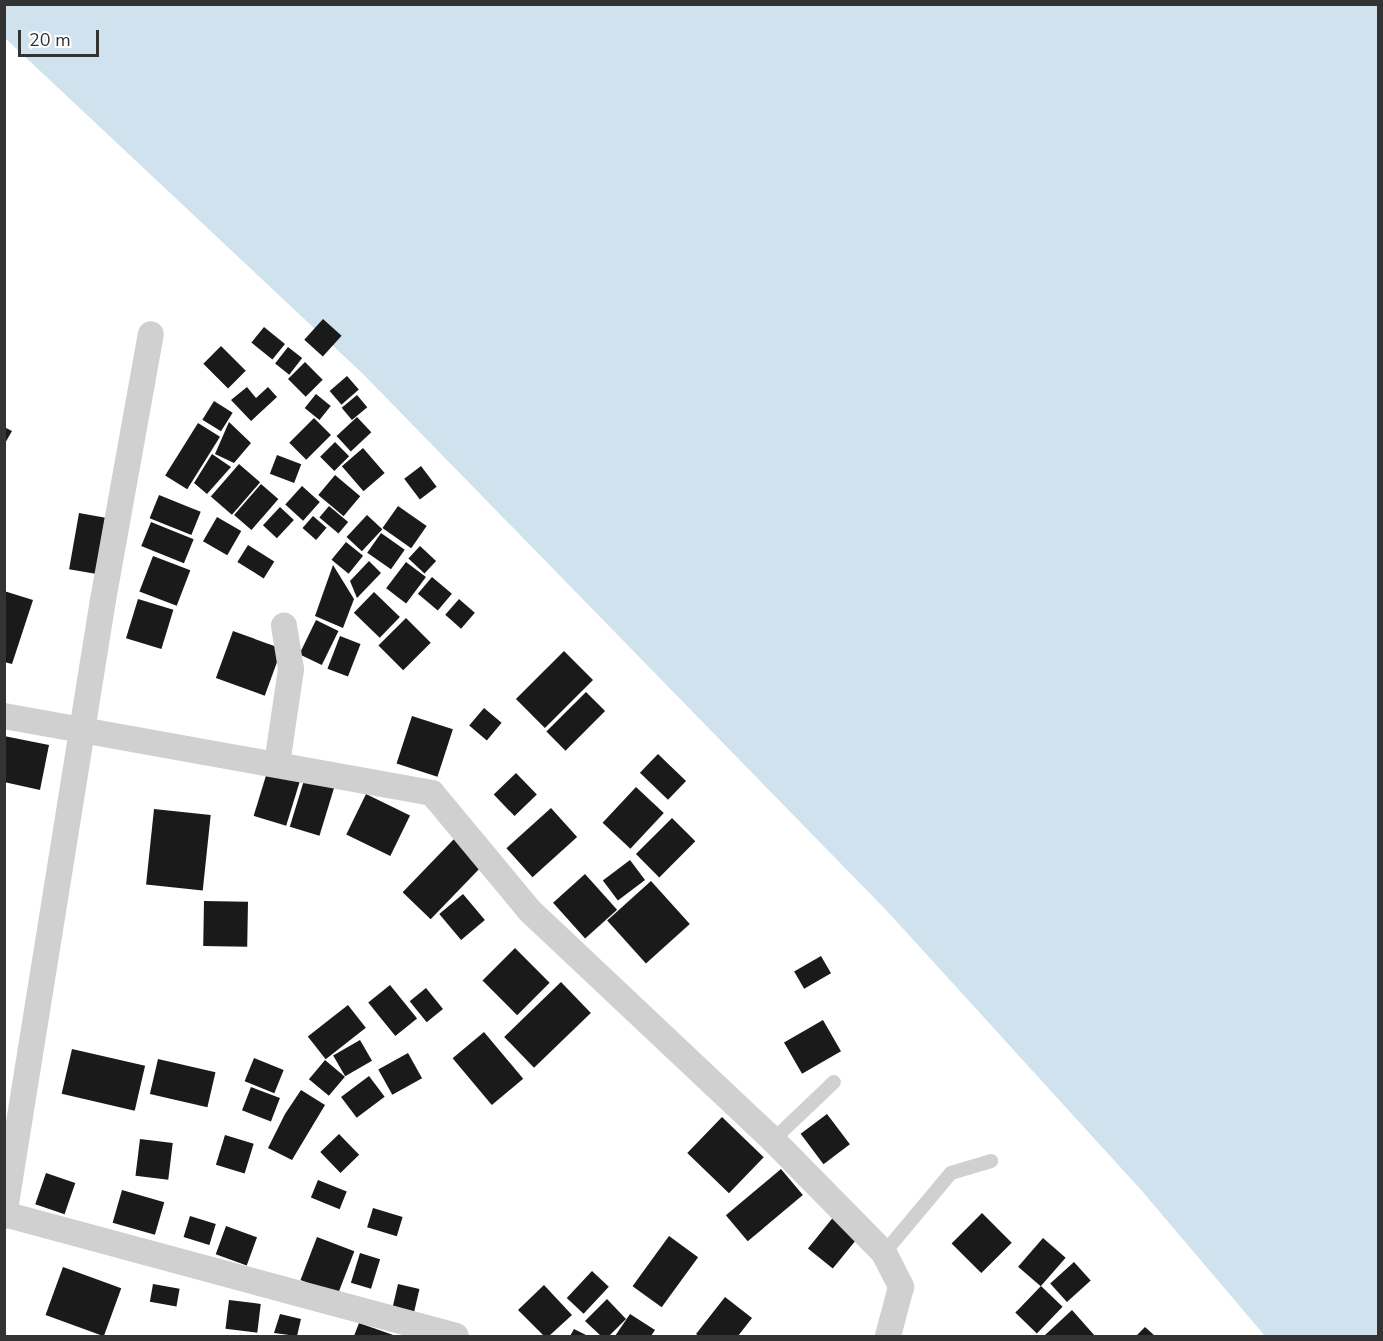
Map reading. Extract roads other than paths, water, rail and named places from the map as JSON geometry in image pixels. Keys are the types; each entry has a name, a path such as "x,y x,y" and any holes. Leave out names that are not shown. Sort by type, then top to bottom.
{"street":[{"path":"151,334 82,729 5,1215 456,1336"},
{"path":"277,765 291,669 284,626"},
{"path":"4,716 432,793 530,911 773,1140 884,1253 901,1287 888,1336"}],"lane":[{"path":"773,1140 834,1082"},
{"path":"884,1253 951,1173 991,1161"}],"water":[{"path":"4,5 1378,5 1378,1336 1265,1336 1142,1191 887,911 363,374 5,38"}]}
